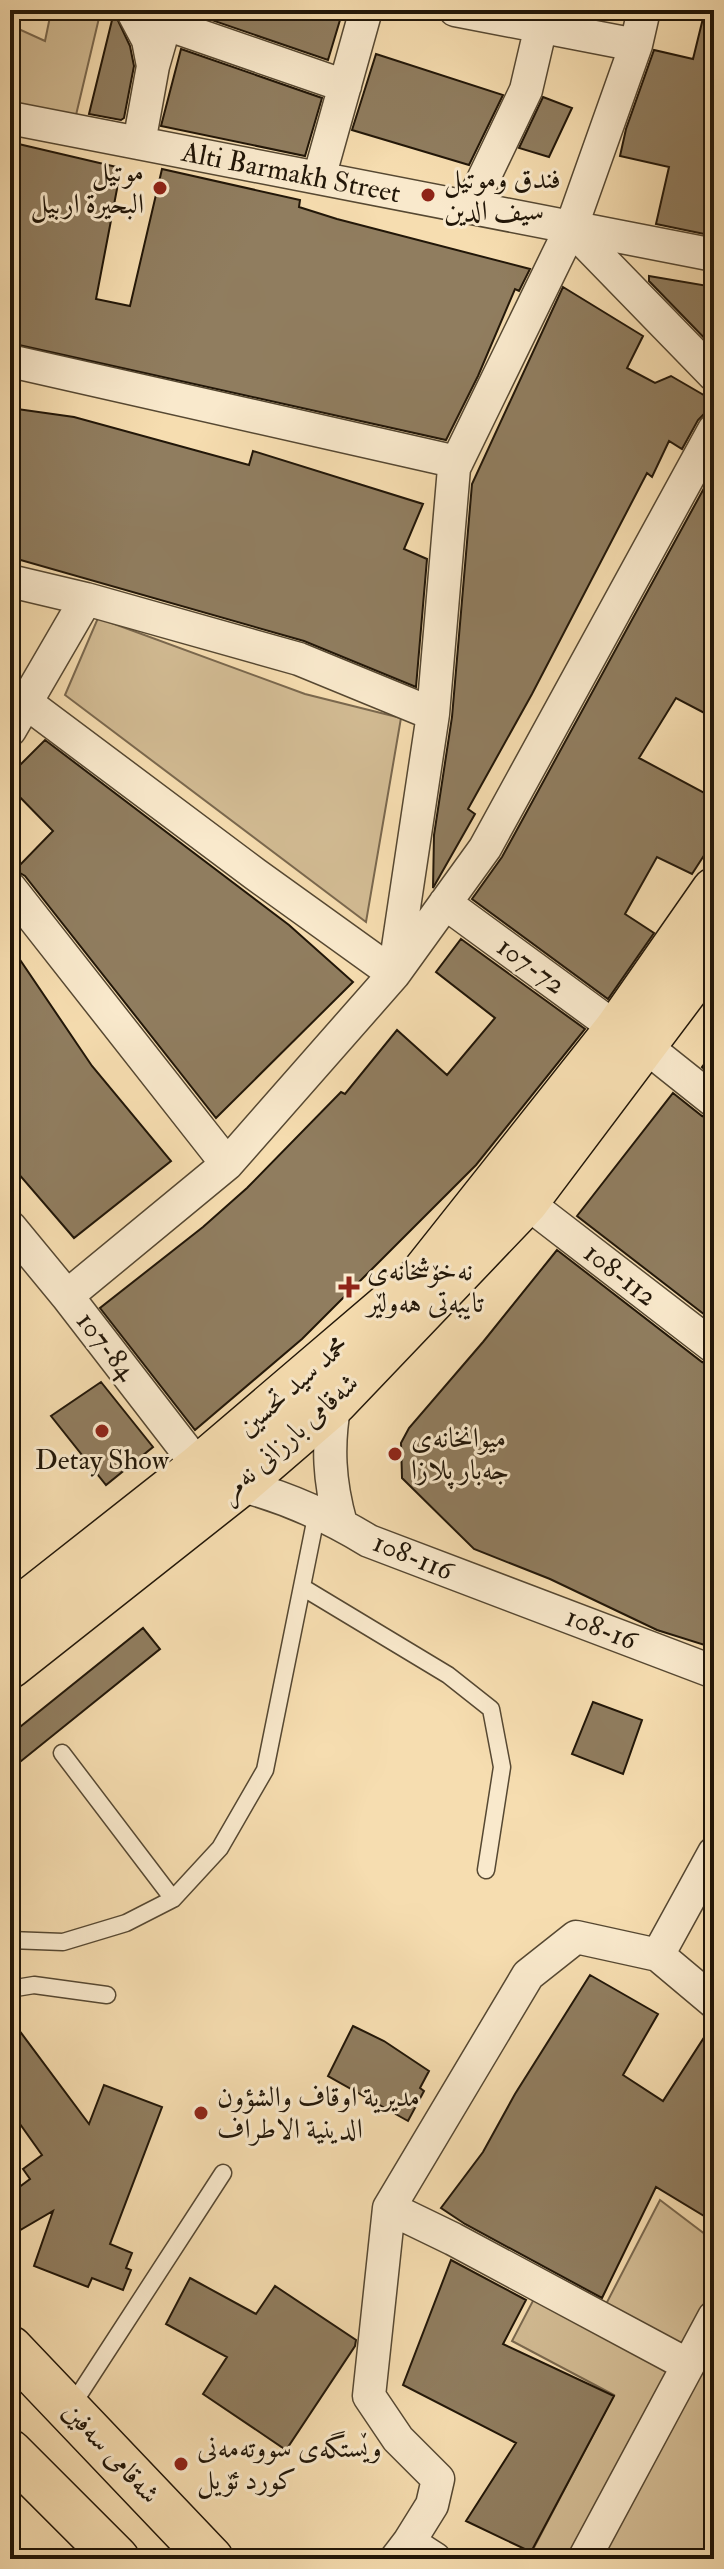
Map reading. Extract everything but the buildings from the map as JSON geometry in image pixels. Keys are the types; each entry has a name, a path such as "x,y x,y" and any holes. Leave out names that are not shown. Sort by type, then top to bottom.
{"main road":[{"name":"محمد سید تحسین","path":"10,1616 199,1467 418,1280 631,1038 714,890"},
{"name":"شەقامی بارزانی نەمر","path":"10,1666 239,1485 335,1402 526,1202 631,1038 714,952"},
{"name":"شەقامی سەفین","path":"10,2348 211,2559"},
{"path":"10,2452 117,2559"}],"street":[{"path":"132,10 148,40 153,66"},
{"path":"319,178 366,10"},
{"path":"455,10 636,45"},
{"path":"394,974 433,714 454,468 571,228 636,45 644,10"},
{"path":"139,143 153,66 167,17 345,86"},
{"path":"470,207 526,90 541,26"},
{"name":"Alti Barmakh Street","path":"10,118 714,255"},
{"path":"571,228 714,375"},
{"path":"10,361 457,462"},
{"path":"67,1296 227,1164 394,974 485,848 714,430"},
{"path":"10,581 86,599 299,659 433,714"},
{"path":"86,599 19,717 255,874 394,974"},
{"path":"10,888 227,1164"},
{"name":"107-72","path":"445,903 714,1101"},
{"name":"108-112","path":"526,1202 714,1347"},
{"name":"107-84","path":"10,1227 199,1467"},
{"name":"108-116","path":"329,1518 330,1430 335,1402"},
{"name":"108-116","path":"239,1485 329,1518 369,1541 488,1587"},
{"name":"108-16","path":"488,1587 714,1672"},
{"path":"658,1955 714,1853"},
{"path":"413,2553 432,2505 438,2479 398,2439 369,2396 389,2208 528,1975 576,1937 658,1955 714,2002"},
{"path":"389,2208 688,2365"},
{"path":"584,2559 714,2317"}],"lane":[{"path":"10,1940 63,1942 126,1923 173,1899 220,1848 265,1770 302,1587 329,1518"},
{"path":"302,1587 448,1675 491,1709 502,1767 486,1870"},
{"path":"62,1753 173,1899"},
{"path":"10,1989 34,1985 107,1995"},
{"path":"70,2409 223,2173"}],"shaded area":[{"path":"93,10 99,18 76,115 10,102 10,25 45,41 51,12"},
{"path":"98,618 305,694 401,718 366,922 65,695"},
{"path":"660,2200 714,2241 714,2307 690,2354 605,2306"},
{"path":"536,2295 686,2374 589,2559 528,2559 614,2395 512,2341"},
{"path":"714,2333 714,2559 591,2559"}],"place":[{"name":"موتيل البحيرة اربيل","path":"160,188"},
{"name":"فندق وموتيل سيف الدين","path":"428,195"},
{"name":"نەخۆشخانەی تایبەتی هەولێر","path":"349,1287"},
{"name":"Detay Show","path":"102,1431"},
{"name":"میوانخانەی جەبار پلازا","path":"395,1454"},
{"name":"مديرية اوقاف والشؤون الدينية الاطراف","path":"201,2113"},
{"name":"وێستگەی سووتەمەنی کورد ئۆیل","path":"181,2464"}]}
